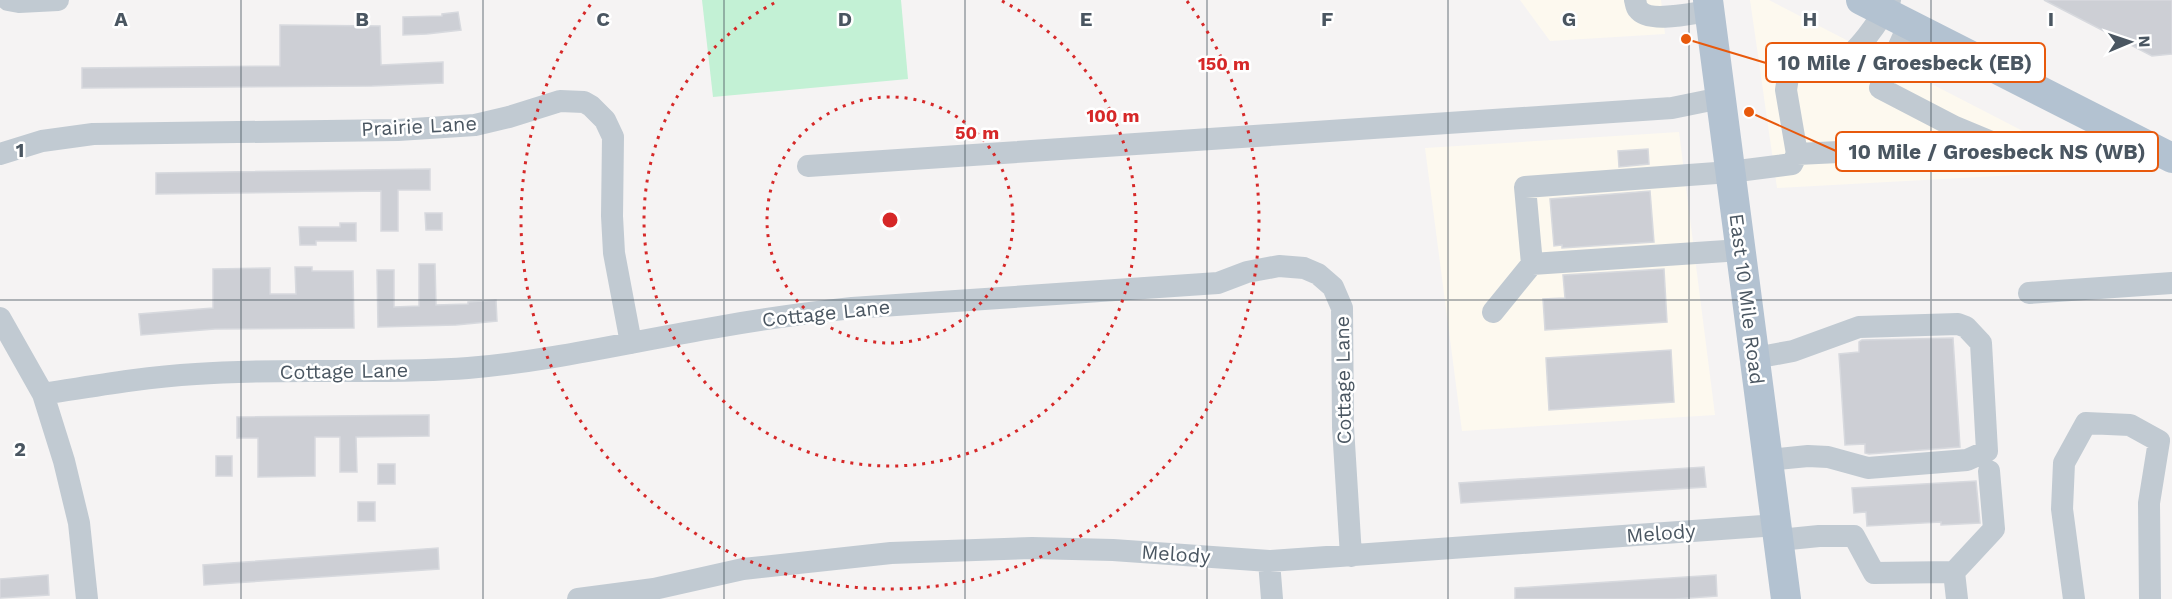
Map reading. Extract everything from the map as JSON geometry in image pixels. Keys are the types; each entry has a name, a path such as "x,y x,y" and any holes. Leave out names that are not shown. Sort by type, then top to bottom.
{"main road":[{"name":"East 10 Mile Road","path":"1708,6 1786,599"},
{"path":"1886,9 2172,158"}],"street":[{"path":"8,0 20,2 58,0"},
{"path":"1635,0 1638,10 1661,17 1708,6"},
{"path":"1886,9 1880,88 1955,128 2008,149"},
{"path":"1493,312 1532,264 1526,187 1730,172 1792,164 1797,154 1786,90 1790,64 1803,60 1836,62 1841,60 1856,49 1886,9"},
{"path":"808,166 1672,108 1721,98"},
{"name":"Prairie Lane","path":"0,154 42,141 93,134 398,130 475,124 509,117 560,101 584,102 605,120 613,138 614,253 631,343"},
{"path":"1797,154 1944,147 1955,128"},
{"path":"1532,264 1741,250"},
{"name":"Cottage Lane","path":"43,394 197,374 378,372 466,368 535,361 800,314 1218,283 1247,272 1280,266 1304,268 1318,274 1333,287 1342,308 1343,427 1351,556"},
{"path":"2029,293 2172,283"},
{"path":"0,318 43,394 64,460 79,523 87,599"},
{"path":"1755,358 1793,351 1859,327 1958,324 1966,327 1981,343 1987,451 1967,460 1868,468 1818,456 1768,460"},
{"path":"2074,599 2062,509 2064,463 2086,423 2130,425 2159,441 2149,503 2150,599"},
{"path":"1957,599 1954,572 1994,529 1989,471"},
{"name":"Melody","path":"578,599 654,589 743,569 891,553 1032,548 1113,549 1269,561 1778,533 1854,536 1874,573 1954,572"},
{"path":"1269,561 1272,599"}],"shaded area":[{"path":"1520,0 1661,0 1665,34 1550,41"},
{"path":"1750,0 1769,0 2079,160 2072,172 1777,188"},
{"path":"1679,132 1715,415 1462,431 1425,148"}],"green space":[{"path":"702,0 901,0 908,79 713,97"}],"building":[{"path":"2044,0 2172,0 2172,54 2152,56"},
{"path":"458,12 461,30 403,35 403,17 442,16 442,14"},
{"path":"280,25 380,26 381,65 443,62 443,83 372,86 82,88 82,68 280,66"},
{"path":"1648,149 1649,164 1619,167 1618,151"},
{"path":"430,169 430,190 398,190 398,231 381,231 381,191 156,194 156,173"},
{"path":"1650,191 1654,242 1562,248 1562,245 1554,246 1550,199"},
{"path":"425,213 442,213 442,230 426,230"},
{"path":"340,223 356,223 356,241 316,241 316,245 300,245 299,227 340,227"},
{"path":"419,264 435,264 436,305 496,300 497,321 456,325 378,327 377,270 394,270 394,307 419,306"},
{"path":"295,267 312,267 312,271 353,271 354,328 215,329 141,335 139,314 213,308 213,269 270,268 270,294 296,294"},
{"path":"1664,269 1667,322 1545,330 1543,299 1565,298 1563,275"},
{"path":"1953,338 1960,447 1869,454 1865,453 1865,444 1845,445 1839,354 1859,352 1859,342 1862,340"},
{"path":"1671,350 1674,402 1549,410 1546,358"},
{"path":"429,415 429,436 356,437 357,472 340,472 340,437 315,437 315,476 258,477 258,438 237,438 237,417"},
{"path":"216,456 232,456 232,476 216,476"},
{"path":"378,464 395,464 395,484 378,484"},
{"path":"1704,467 1706,487 1461,503 1459,483"},
{"path":"1976,481 1980,523 1941,525 1941,522 1867,526 1866,512 1854,513 1852,488"},
{"path":"358,502 375,502 375,521 358,521"},
{"path":"438,548 439,569 204,585 203,565"},
{"path":"48,575 49,595 0,598 0,579"},
{"path":"1716,575 1717,596 1675,599 1515,599 1515,588"}],"place":[{"name":"10 Mile / Groesbeck (EB)","path":"1686,39"},
{"name":"10 Mile / Groesbeck NS (WB)","path":"1749,112"}]}
